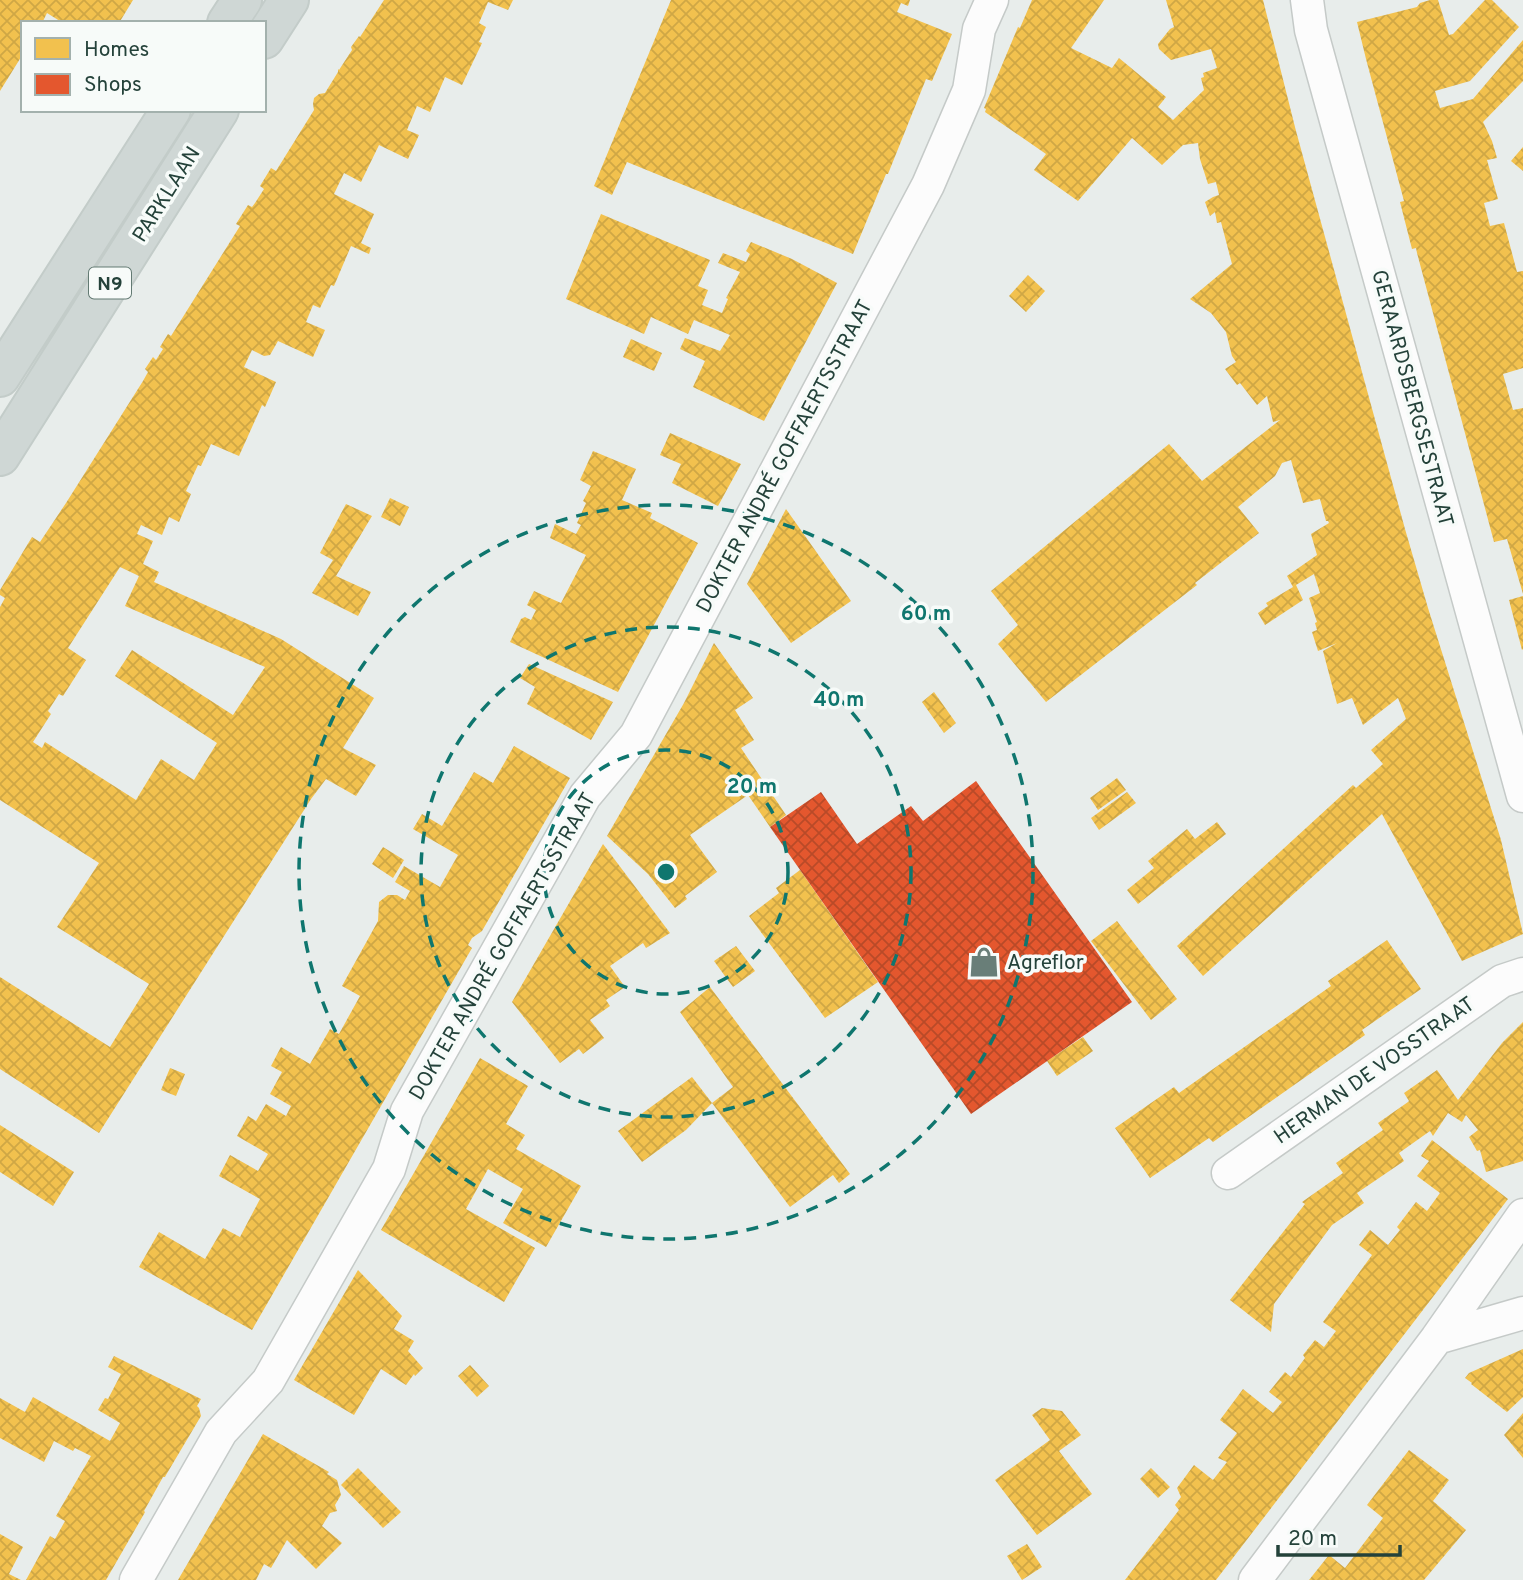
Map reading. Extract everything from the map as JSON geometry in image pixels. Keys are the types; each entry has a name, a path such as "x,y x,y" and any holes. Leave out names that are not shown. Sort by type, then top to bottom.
{"main road":[{"path":"228,21 242,0"},
{"path":"266,36 289,0"},
{"name":"PARKLAAN","path":"0,377 170,112"},
{"name":"PARKLAAN","path":"0,456 218,112"}],"street":[{"name":"DOKTER ANDRÉ GOFFAERTSSTRAAT","path":"136,1580 221,1432 268,1381 275,1369 388,1169 407,1111 585,796 636,735 928,185 969,90 979,29 992,0"},
{"name":"GERAARDSBERGSESTRAAT","path":"1307,0 1311,30 1523,796"},
{"name":"HERMAN DE VOSSTRAAT","path":"1228,1172 1502,981 1523,974"},
{"path":"1255,1580 1437,1338 1523,1215"},
{"path":"1437,1338 1523,1313"}],"building: Homes":[{"path":"0,0 133,0 120,21 60,21 47,13 43,21 21,21 21,57 0,91"},
{"path":"384,0 513,0 508,10 488,2 479,23 486,27 479,42 482,43 462,85 445,77 430,112 417,106 407,130 419,135 408,159 379,145 361,182 344,173 334,194 374,214 361,243 371,248 369,254 351,246 334,286 331,285 320,308 313,305 306,322 325,330 313,357 278,341 270,355 264,356 252,350 244,367 276,382 265,407 262,405 239,456 211,444 186,491 191,494 179,522 169,517 162,535 141,525 137,534 153,541 143,564 159,572 154,582 281,639 374,698 343,748 376,765 356,796 326,779 99,1133 0,1069 0,977 110,1047 149,984 57,927 99,863 0,800 0,607 5,598 0,595 0,590 32,537 40,542 66,503 143,381 148,372 145,369 153,357 156,360 168,334 171,336 240,226 236,224 248,205 252,207 264,189 260,186 271,168 276,171 314,110 314,98 325,93 352,50 351,47","holes":["120,567 139,576 125,606 265,667 233,715 132,650 115,676 217,743 194,780 161,759 136,800 45,742 42,748 33,742 51,714 48,711 59,694 63,696 86,660 68,648"]},
{"path":"671,0 910,0 908,6 901,3 897,12 952,34 932,81 926,79 853,254 627,162 612,195 594,186"},
{"path":"1032,0 1104,0 1071,48 1112,68 1119,58 1166,97 1158,107 1173,120 1204,90 1201,78 1204,77 1203,73 1217,68 1211,49 1171,60 1159,49 1158,44 1174,27 1166,0 1263,0 1405,529 1501,840 1523,934 1462,961 1382,814 1203,976 1177,946 1353,785 1356,788 1383,764 1371,750 1406,719 1398,698 1363,725 1352,698 1337,704 1323,651 1337,643 1318,651 1312,632 1317,630 1317,622 1309,598 1320,593 1314,574 1296,585 1303,600 1265,625 1258,613 1268,606 1266,603 1293,587 1287,576 1317,555 1311,534 1329,523 1326,521 1320,499 1303,503 1291,460 1282,463 1275,476 1238,507 1259,533 1195,583 1197,585 1046,702 998,644 1018,625 991,591 1169,444 1202,481 1280,420 1273,422 1267,396 1257,405 1225,369 1236,362 1226,332 1211,313 1190,299 1232,264 1221,222 1217,223 1215,212 1210,216 1205,202 1219,195 1216,182 1208,184 1198,143 1183,145 1162,165 1132,138 1078,201 1034,170 1046,154 985,112 984,108"},
{"path":"1430,0 1438,0 1449,35 1485,0 1492,0 1519,27 1470,81 1435,91 1440,108 1473,99 1523,40 1523,81 1483,122 1497,158 1487,160 1498,199 1484,203 1490,226 1504,223 1517,272 1523,271 1523,368 1503,374 1513,410 1523,408 1523,594 1507,539 1494,542 1416,248 1412,249 1400,202 1404,201 1357,22 1417,7"},
{"path":"1523,147 1523,171 1511,161"},
{"path":"601,214 710,260 698,286 708,290 702,305 722,313 728,299 726,298 740,272 718,263 723,253 746,262 750,254 746,251 751,242 792,259 837,283 764,421 693,387 705,361 680,349 685,338 720,351 730,335 694,320 688,334 651,317 644,334 566,299"},
{"path":"1028,275 1045,291 1026,312 1009,296"},
{"path":"631,339 662,353 654,371 623,357"},
{"path":"670,433 741,464 718,506 672,483 681,464 660,455"},
{"path":"593,451 636,469 622,500 652,513 650,518 698,543 618,692 510,642 521,619 525,617 531,620 536,610 527,605 534,591 561,603 586,555 550,538 555,524 576,534 581,525 577,523 586,503 583,501 591,486 580,480"},
{"path":"390,498 409,507 400,526 381,517"},
{"path":"346,504 372,516 336,576 371,592 358,616 312,593 333,560 320,553"},
{"path":"786,509 851,601 791,643 747,584"},
{"path":"1523,596 1523,649 1522,650 1509,600"},
{"path":"714,643 753,698 735,710 754,740 741,748 786,815 770,827 748,795 690,835 717,872 685,896 687,899 675,908 648,874 607,836 684,703"},
{"path":"529,664 613,702 591,740 527,704 535,687 520,678"},
{"path":"934,692 956,723 944,733 922,702"},
{"path":"514,746 570,778 482,931 472,938 468,945 472,948 252,1330 139,1267 159,1232 205,1259 223,1228 240,1237 260,1199 219,1176 230,1155 258,1171 268,1154 237,1136 248,1116 256,1121 266,1104 286,1116 291,1106 270,1094 282,1072 271,1066 281,1047 310,1064 330,1029 339,1034 360,996 342,986 378,921 379,902 388,895 397,895 405,900 410,891 395,882 404,866 440,887 458,855 413,829 422,814 442,826 474,772 493,783"},
{"path":"1117,778 1126,790 1098,810 1090,798"},
{"path":"1127,792 1136,803 1099,830 1091,818"},
{"path":"1217,822 1226,834 1138,904 1127,890 1154,868 1148,861 1187,829 1195,839"},
{"path":"603,844 670,933 646,948 643,943 610,966 625,987 606,1000 610,1006 590,1020 604,1038 583,1054 579,1049 560,1063 512,1002"},
{"path":"383,847 404,860 393,878 372,864"},
{"path":"800,870 878,982 825,1018 749,916 779,893 776,888"},
{"path":"1117,921 1177,999 1151,1020 1091,941"},
{"path":"1387,940 1421,989 1362,1030 1365,1035 1213,1142 1209,1138 1150,1178 1115,1128 1174,1087 1179,1093 1331,986 1328,981"},
{"path":"736,946 755,971 733,987 714,961"},
{"path":"710,987 850,1174 839,1183 833,1175 790,1207 712,1103 733,1087 680,1012"},
{"path":"1523,1022 1523,1161 1486,1172 1480,1150 1477,1151 1469,1137 1478,1130 1466,1115 1462,1122 1448,1113 1433,1136 1430,1131 1399,1153 1404,1161 1357,1193 1364,1203 1332,1225 1274,1304 1271,1332 1230,1300 1305,1204 1302,1202 1343,1173 1336,1163 1383,1130 1378,1123 1409,1101 1404,1093 1437,1070 1458,1100 1502,1043"},
{"path":"1083,1037 1093,1051 1057,1076 1047,1061"},
{"path":"480,1058 528,1086 506,1124 525,1135 516,1149 581,1186 546,1247 503,1223 523,1189 488,1169 466,1209 535,1248 504,1302 381,1230"},
{"path":"170,1068 185,1074 176,1096 161,1090"},
{"path":"692,1077 712,1103 686,1130 642,1162 618,1131"},
{"path":"0,1125 74,1172 53,1206 0,1172"},
{"path":"1432,1140 1508,1199 1216,1580 1125,1580 1179,1510 1175,1505 1181,1497 1177,1488 1194,1465 1213,1480 1227,1462 1218,1458 1237,1433 1220,1420 1243,1389 1273,1413 1282,1402 1269,1392 1285,1372 1291,1377 1315,1340 1324,1347 1336,1331 1323,1322 1372,1255 1359,1245 1370,1230 1388,1245 1400,1230 1397,1227 1416,1202 1427,1211 1440,1193 1417,1176 1429,1161 1421,1156"},
{"path":"358,1270 402,1316 394,1329 414,1341 408,1351 423,1368 415,1376 414,1374 406,1385 381,1369 354,1415 294,1380"},
{"path":"1523,1349 1523,1397 1507,1412 1465,1378 1469,1373"},
{"path":"114,1356 201,1399 197,1406 201,1416 163,1477 106,1580 26,1580 50,1536 55,1539 65,1521 56,1516 91,1456 75,1448 73,1451 54,1441 44,1462 0,1438 0,1398 25,1412 33,1397 110,1441 120,1423 98,1410 105,1398 108,1399 121,1374 108,1367"},
{"path":"470,1365 489,1386 477,1397 458,1376"},
{"path":"1042,1408 1062,1411 1081,1435 1059,1451 1092,1494 1037,1535 995,1480 1050,1440 1032,1415"},
{"path":"1523,1413 1523,1458 1504,1435"},
{"path":"263,1434 329,1472 327,1474 337,1480 341,1495 335,1505 337,1511 330,1513 322,1526 342,1543 316,1569 287,1540 271,1568 264,1564 256,1580 178,1580"},
{"path":"1409,1450 1449,1480 1433,1501 1466,1530 1424,1580 1309,1580 1329,1555 1345,1568 1383,1518 1367,1505"},
{"path":"358,1468 401,1512 383,1528 341,1485"},
{"path":"1151,1468 1170,1487 1158,1498 1140,1479"},
{"path":"0,1534 23,1547 9,1574 21,1580 0,1580"},
{"path":"1027,1544 1042,1567 1022,1580 1007,1556"}],"building: Shops":[{"name":"Agreflor","path":"976,781 1132,1002 971,1114 770,827 821,792 857,844 911,806 923,821"}],"place":[{"name":"Agreflor","path":"984,962"}]}
